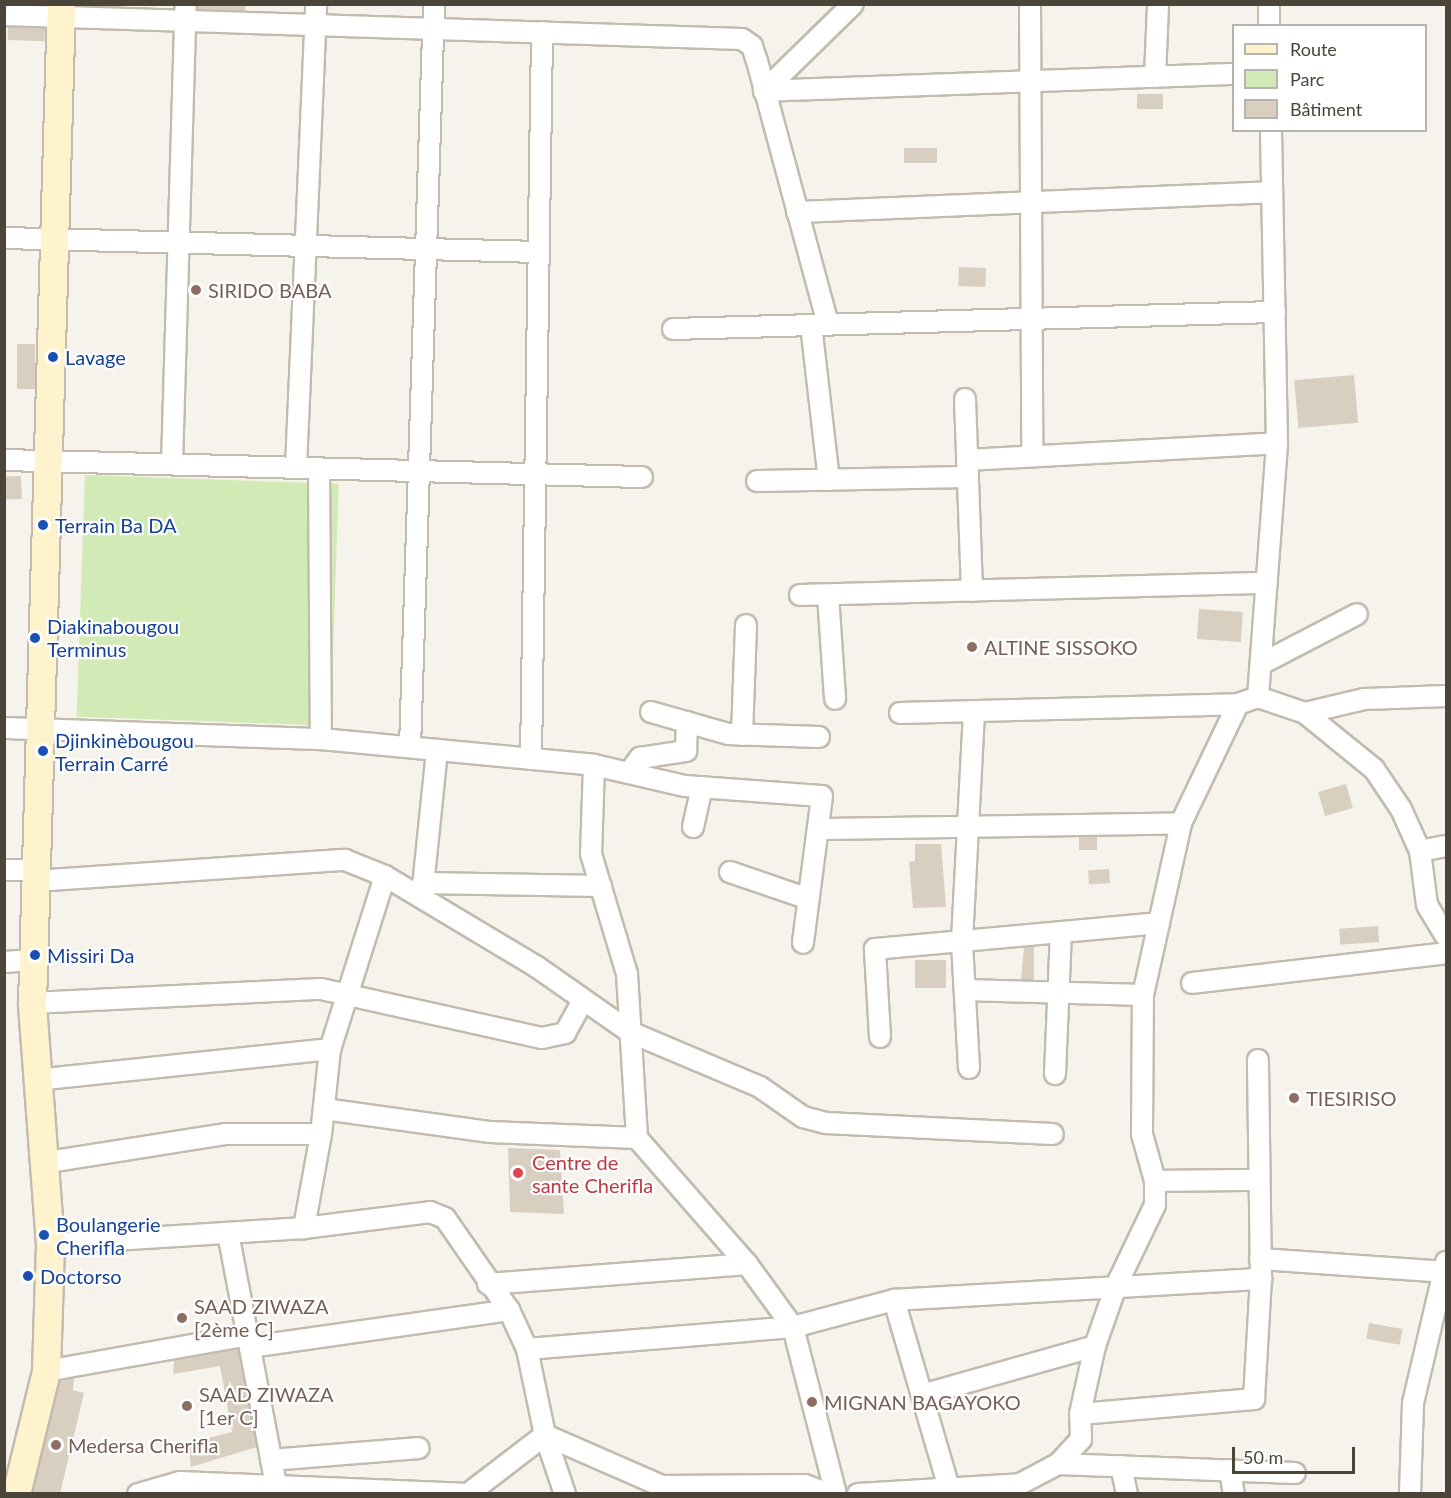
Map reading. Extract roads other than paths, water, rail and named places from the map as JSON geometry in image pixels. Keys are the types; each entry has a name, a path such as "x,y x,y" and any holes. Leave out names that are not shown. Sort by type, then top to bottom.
{"street":[{"path":"296,467 316,4"},
{"path":"410,747 434,4"},
{"path":"764,91 853,4"},
{"path":"1030,4 1028,81 1032,456"},
{"path":"1155,76 1158,4"},
{"path":"1269,4 1269,24"},
{"path":"12,1493 46,1371 50,1244 42,1163 32,1003 61,11"},
{"path":"4,15 61,11 186,13 315,25 742,39 752,46 797,212 820,325 829,480"},
{"path":"172,464 186,13"},
{"path":"531,759 542,32"},
{"path":"764,91 1232,74"},
{"path":"1258,697 1277,443 1271,132"},
{"path":"797,212 1272,192"},
{"path":"4,238 539,252"},
{"path":"673,329 1275,312"},
{"path":"965,399 972,591"},
{"path":"757,481 829,480 968,469 1032,456 1277,443"},
{"path":"4,460 642,477"},
{"path":"319,468 321,739"},
{"path":"800,595 1267,583"},
{"path":"828,595 835,699"},
{"path":"1260,664 1357,614"},
{"path":"742,735 746,625"},
{"path":"1305,713 1364,699 1446,696"},
{"path":"900,713 1238,704 1258,697 1305,713 1374,769 1401,809 1420,851 1427,905 1446,937"},
{"path":"858,1494 949,1488 1021,1489 1058,1464 1081,1439 1080,1414 1095,1346 1116,1286 1155,1204 1155,1181 1142,1134 1143,995 1181,823 1238,704"},
{"path":"969,1068 962,941 974,711"},
{"path":"651,712 742,735 819,737"},
{"path":"629,773 640,758 686,751 687,722"},
{"path":"4,728 321,739 594,765 702,787 822,796 803,943"},
{"path":"423,891 437,750"},
{"path":"594,765 591,854 627,974 637,1138 747,1264 793,1327 836,1494"},
{"path":"693,827 702,787"},
{"path":"819,829 1181,823"},
{"path":"1420,851 1446,846"},
{"path":"4,870 35,876 345,860 423,891 537,966 583,1001 630,1032 760,1087 803,1117 826,1123 1053,1134"},
{"path":"730,872 809,899"},
{"path":"304,1228 321,1134 330,1049 385,876"},
{"path":"423,891 601,886"},
{"path":"880,1037 875,949 1159,923"},
{"path":"1054,1074 1061,932"},
{"path":"1192,983 1446,953"},
{"path":"4,962 33,960"},
{"path":"32,1003 321,989 542,1038 564,1033 583,1001"},
{"path":"965,990 1143,995"},
{"path":"36,1080 330,1049"},
{"path":"1080,1414 1254,1399 1260,1279 1258,1060"},
{"path":"324,1109 490,1132 637,1138"},
{"path":"42,1163 225,1134 321,1134"},
{"path":"1155,1181 1259,1180"},
{"path":"50,1244 304,1228 430,1212 445,1218 455,1228 488,1284 509,1311 527,1349 545,1435 565,1494"},
{"path":"228,1233 276,1484"},
{"path":"1260,1259 1445,1267 1413,1403 1410,1494"},
{"path":"488,1284 747,1264"},
{"path":"527,1349 793,1327 894,1300 1260,1279"},
{"path":"894,1300 949,1488"},
{"path":"46,1371 249,1341 509,1311"},
{"path":"922,1395 1095,1346"},
{"path":"468,1494 545,1435"},
{"path":"545,1435 662,1486 805,1485 829,1494"},
{"path":"272,1460 419,1448"},
{"path":"1058,1464 1295,1473"},
{"path":"1120,1466 1127,1494"},
{"path":"1230,1470 1234,1494"},
{"path":"138,1494 180,1482 276,1484 463,1494"}],"place":[{"name":"SIRIDO BABA","path":"196,290"},
{"name":"Lavage","path":"53,357"},
{"name":"Terrain Ba DA","path":"43,525"},
{"name":"Diakinabougou Terminus","path":"35,638"},
{"name":"ALTINE SISSOKO","path":"972,647"},
{"name":"Djinkinèbougou Terrain Carré","path":"43,751"},
{"name":"Missiri Da","path":"35,955"},
{"name":"TIESIRISO","path":"1294,1098"},
{"name":"Centre de sante Cherifla","path":"518,1173"},
{"name":"Boulangerie Cherifla","path":"44,1235"},
{"name":"Doctorso","path":"28,1276"},
{"name":"SAAD ZIWAZA [2ème C]","path":"182,1318"},
{"name":"MIGNAN BAGAYOKO","path":"812,1402"},
{"name":"SAAD ZIWAZA [1er C]","path":"187,1406"},
{"name":"Medersa Cherifla","path":"56,1445"}]}
